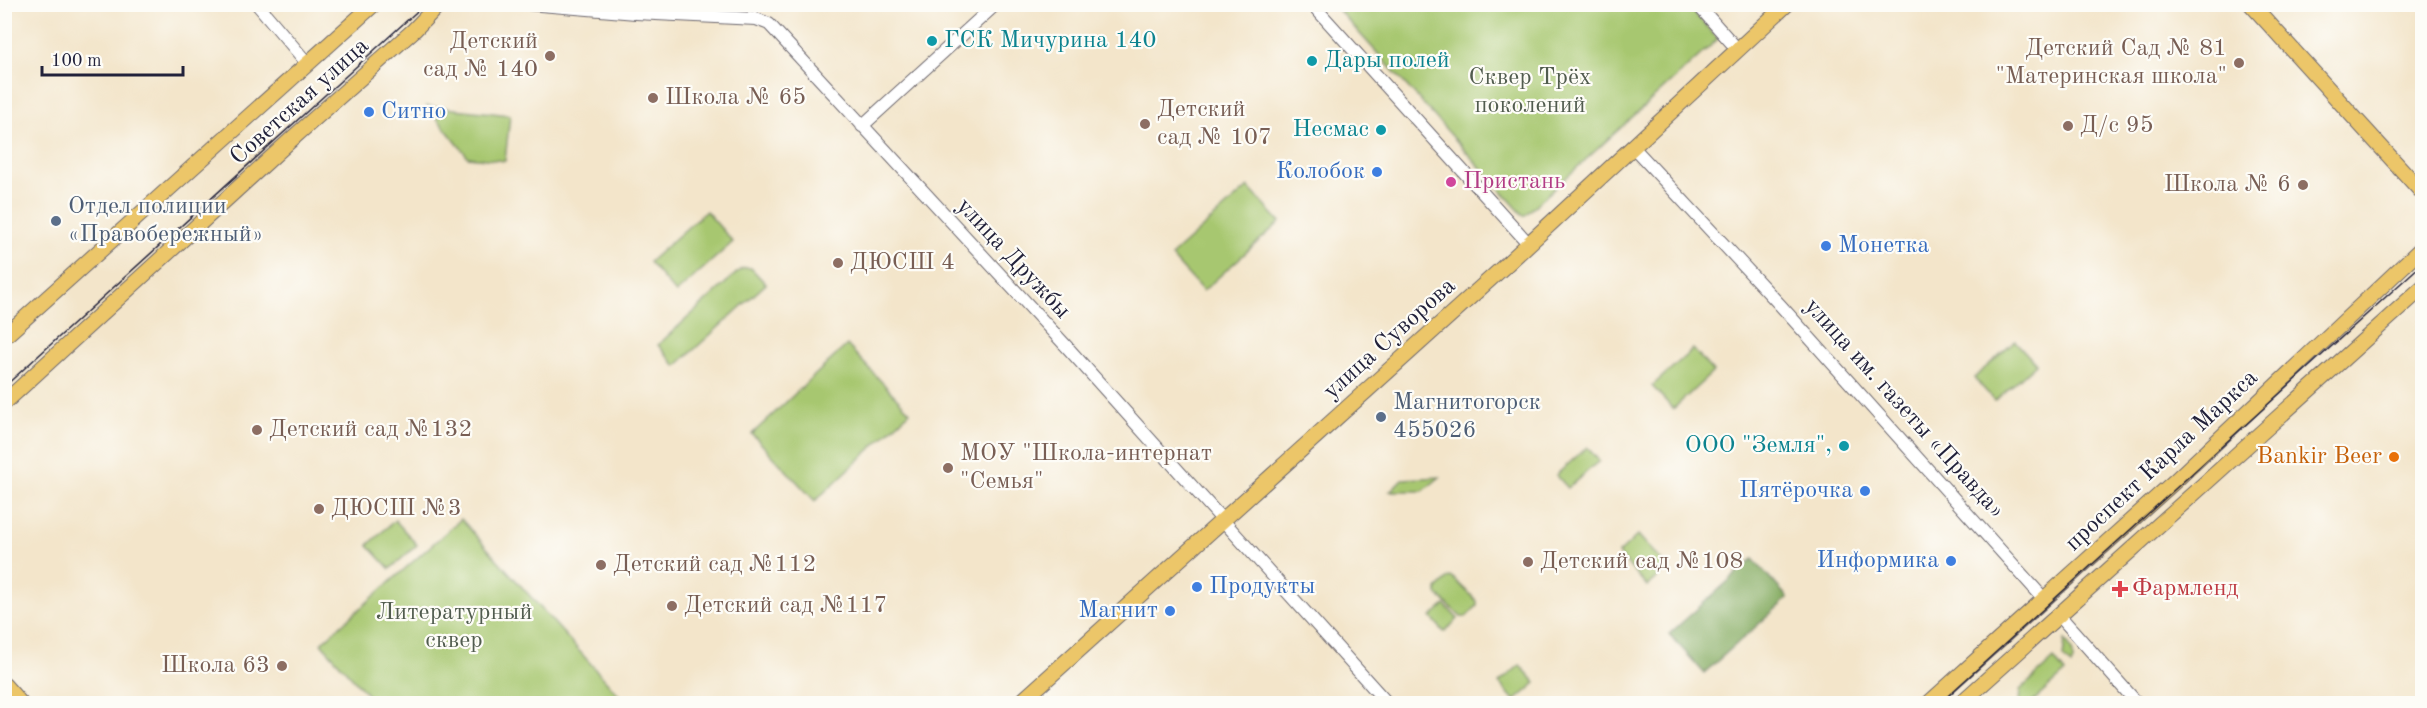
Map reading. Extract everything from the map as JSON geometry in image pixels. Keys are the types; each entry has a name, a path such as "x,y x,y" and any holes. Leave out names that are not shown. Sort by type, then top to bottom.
{"main road":[{"name":"Советская улица","path":"4,337 374,4"},
{"name":"Советская улица","path":"4,403 414,30 439,4"},
{"name":"улица Суворова","path":"1019,704 1634,147 1787,4"},
{"path":"2251,4 2422,192"},
{"name":"проспект Карла Маркса","path":"1928,704 2201,457 2422,248"},
{"name":"проспект Карла Маркса","path":"1960,704 2422,288"},
{"name":"улица им. газеты «Правда»","path":"2044,598 2058,614"},
{"path":"4,685 21,704"}],"street":[{"path":"257,4 307,63"},
{"name":"улица Дружбы","path":"528,4 636,13 756,19 769,24 1224,520 1388,704"},
{"path":"862,126 996,4"},
{"path":"1312,4 1528,243"},
{"path":"1697,4 1738,50"},
{"name":"улица им. газеты «Правда»","path":"1634,147 1781,306 2044,598"},
{"name":"улица им. газеты «Правда»","path":"2058,614 2138,704"}],"green space":[{"name":"Сквер Трёх поколений","path":"1334,5 1687,5 1718,39 1524,216"},
{"path":"427,106 510,115 505,161 468,157"},
{"path":"1248,187 1280,222 1203,291 1171,256"},
{"path":"706,211 733,242 676,293 649,262"},
{"path":"751,268 766,284 676,366 658,345 741,269"},
{"path":"2015,341 2036,364 1995,401 1974,378"},
{"path":"847,345 910,412 815,501 752,434"},
{"path":"1693,349 1713,372 1673,409 1652,386"},
{"path":"1587,447 1599,461 1568,488 1556,475"},
{"path":"1440,477 1423,491 1390,491 1402,479"},
{"name":"Литературный сквер","path":"461,519 624,701 622,703 375,703 321,643"},
{"path":"395,520 417,545 390,569 368,545"},
{"path":"1638,535 1668,568 1647,586 1618,554"},
{"path":"1753,559 1788,598 1704,673 1669,634"},
{"path":"1449,577 1453,578 1477,601 1477,606 1466,617 1461,617 1437,594 1437,589"},
{"path":"1445,605 1458,619 1444,632 1431,617"},
{"path":"2065,640 2072,652 2071,666 2063,657"},
{"path":"2054,659 2065,673 2031,703 2019,703 2020,690"},
{"path":"1520,665 1536,683 1515,701 1499,683"}],"tram line":[{"path":"4,387 425,4"},
{"path":"1939,704 2422,264"}],"place":[{"name":"ГСК Мичурина 140","path":"932,41"},
{"name":"Детский сад № 140","path":"550,56"},
{"name":"Дары полей","path":"1312,61"},
{"name":"Детский Сад № 81 \"Материнская школа\"","path":"2239,63"},
{"name":"Школа № 65","path":"653,98"},
{"name":"Ситно","path":"369,112"},
{"name":"Детский сад № 107","path":"1145,124"},
{"name":"Д/с 95","path":"2068,126"},
{"name":"Несмас","path":"1381,130"},
{"name":"Колобок","path":"1377,172"},
{"name":"Пристань","path":"1451,182"},
{"name":"Школа № 6","path":"2303,185"},
{"name":"Отдел полиции «Правобережный»","path":"56,221"},
{"name":"Монетка","path":"1826,246"},
{"name":"ДЮСШ 4","path":"838,263"},
{"name":"Магнитогорск 455026","path":"1381,417"},
{"name":"Детский сад №132","path":"257,430"},
{"name":"ООО \"Земля\",","path":"1844,446"},
{"name":"Bankir Beer","path":"2394,457"},
{"name":"МОУ \"Школа-интернат \"Семья\"","path":"948,468"},
{"name":"Пятёрочка","path":"1865,491"},
{"name":"ДЮСШ №3","path":"319,509"},
{"name":"Информика","path":"1951,561"},
{"name":"Детский сад №108","path":"1528,562"},
{"name":"Детский сад №112","path":"601,565"},
{"name":"Продукты","path":"1197,587"},
{"name":"Фармленд","path":"2120,589"},
{"name":"Детский сад №117","path":"672,606"},
{"name":"Магнит","path":"1170,611"},
{"name":"Школа 63","path":"282,666"}]}
